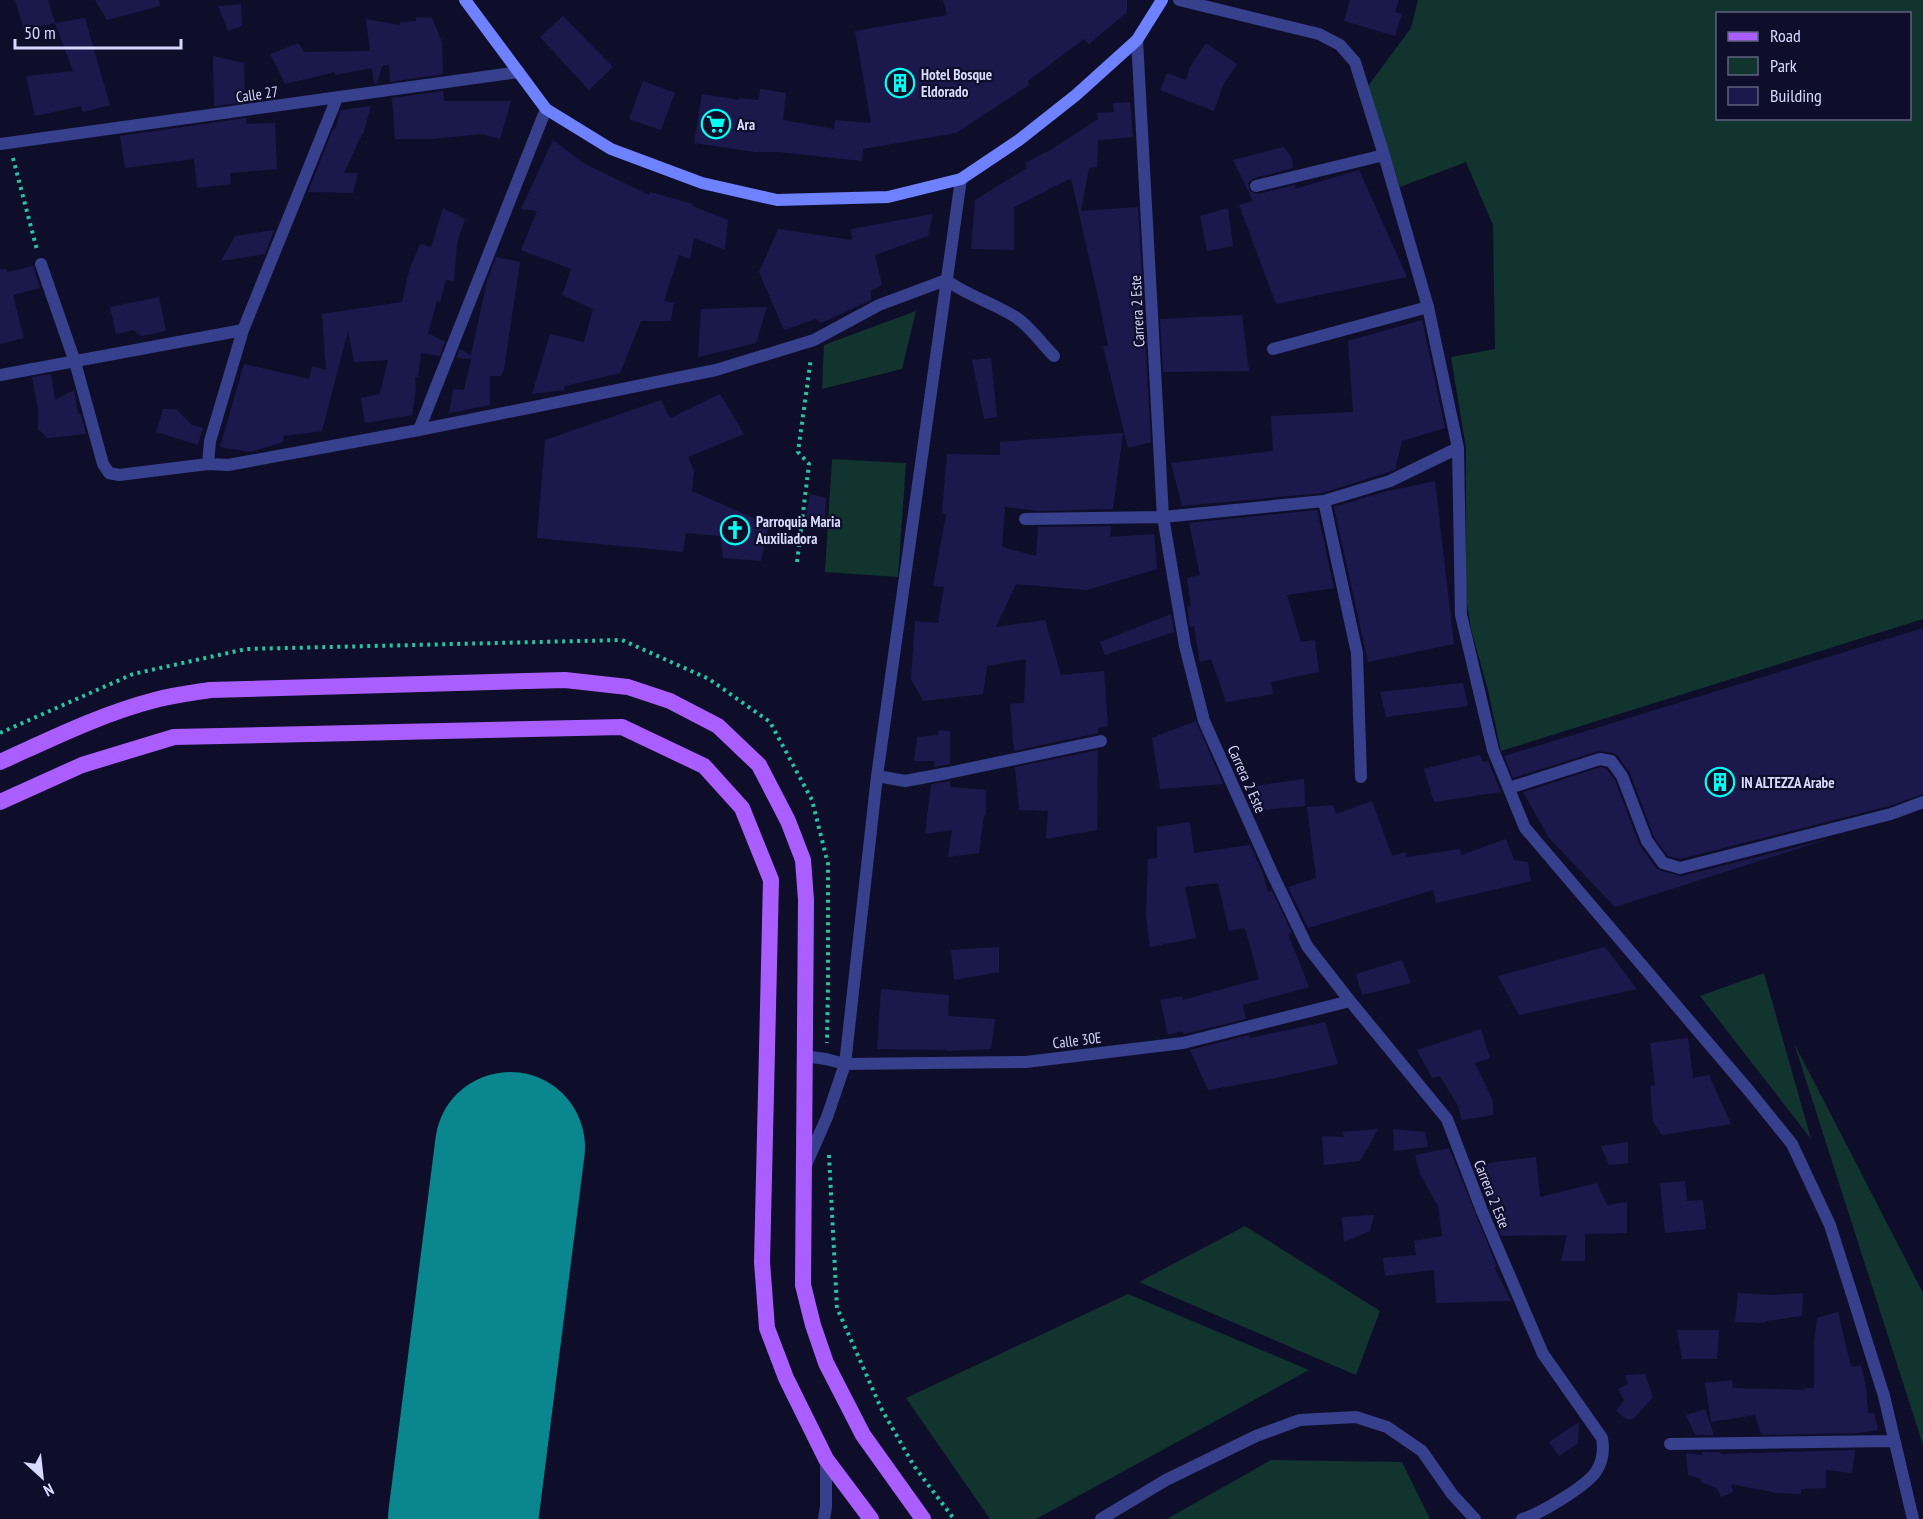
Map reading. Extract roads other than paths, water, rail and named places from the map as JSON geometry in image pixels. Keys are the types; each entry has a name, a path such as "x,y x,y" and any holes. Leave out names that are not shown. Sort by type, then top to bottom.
{"main road":[{"path":"465,0 546,109 611,149 702,183 777,200 888,197 960,179 1019,140 1076,95 1137,40 1162,0"},
{"path":"0,762 76,727 117,712 156,700 210,690 565,680 628,687 670,701 718,726 759,765 788,821 803,860 806,900 803,1285 813,1325 826,1363 863,1436 922,1519"},
{"path":"0,802 82,765 174,737 622,728 704,765 742,808 771,880 762,1262 767,1328 786,1378 826,1459 871,1519"}],"street":[{"path":"1179,0 1319,34 1340,45 1355,62 1428,307 1458,448 1461,615 1493,750 1525,828 1792,1144 1830,1225 1884,1396 1913,1519"},
{"name":"Carrera 2 Este","path":"1137,40 1163,517 1185,646 1204,721 1307,946 1447,1119 1482,1211 1544,1354 1602,1438 1604,1450 1597,1472 1574,1492 1522,1519"},
{"name":"Calle 27","path":"5,144 519,72"},
{"path":"208,464 210,441 243,330 337,98"},
{"path":"419,430 546,109"},
{"path":"1257,186 1384,155"},
{"path":"803,1172 827,1117 845,1064 877,777 960,179"},
{"path":"41,264 75,362 103,464 109,473 119,475 208,464 228,465 419,430 716,370 814,340 879,305 946,280"},
{"path":"946,280 960,290 990,302 1019,320 1054,356"},
{"path":"1272,349 1428,307"},
{"path":"0,375 243,330"},
{"path":"1025,519 1163,517 1324,501 1390,481 1458,448"},
{"path":"1324,501 1357,653 1361,777"},
{"path":"877,777 905,781 1101,741"},
{"path":"1509,788 1600,759 1611,760 1622,776 1647,841 1663,863 1680,868 1891,814 1923,802"},
{"name":"Calle 30E","path":"804,1056 845,1064 1026,1062 1183,1043 1350,1000"},
{"path":"1101,1519 1166,1480 1256,1436 1300,1420 1356,1417 1387,1427 1422,1451 1452,1494 1475,1519"},
{"path":"1670,1444 1894,1441"},
{"path":"824,1519 826,1459"}],"place":[{"name":"Hotel Bosque Eldorado","path":"900,83"},
{"name":"Ara","path":"716,124"},
{"name":"Parroquia Maria Auxiliadora","path":"735,530"},
{"name":"IN ALTEZZA Arabe","path":"1720,782"}]}
